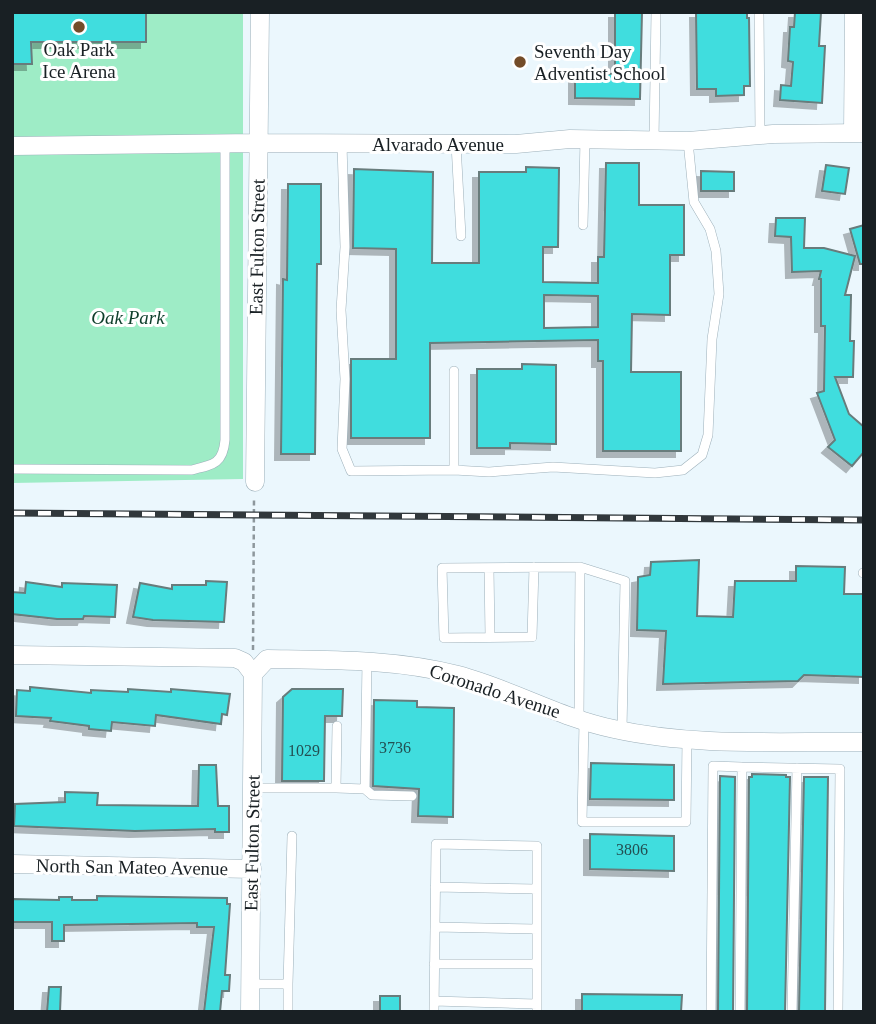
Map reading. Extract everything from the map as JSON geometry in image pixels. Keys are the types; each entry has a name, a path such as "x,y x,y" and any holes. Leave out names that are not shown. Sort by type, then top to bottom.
{"street":[{"name":"East Fulton Street","path":"255,482 260,12"},
{"path":"854,12 859,133"},
{"name":"Alvarado Avenue","path":"12,146 516,144 584,139 688,141 760,135 859,133"},
{"path":"12,655 235,658 244,662 253,674"},
{"name":"Coronado Avenue","path":"253,674 267,659 367,661 419,666 460,676 582,720 622,731 671,739 864,742"},
{"name":"East Fulton Street","path":"250,1012 253,674"},
{"name":"North San Mateo Avenue","path":"12,864 252,869"}],"lane":[{"path":"653,140 656,12"},
{"path":"759,12 760,135"},
{"path":"583,225 584,139"},
{"path":"342,144 345,247 341,310 345,380 342,449 351,471 489,472 553,467 656,473 683,470 702,455 708,435 712,339 719,294 716,251 710,229 694,202 688,141"},
{"path":"12,469 191,470 212,465 220,458 225,440 225,144"},
{"path":"456,144 461,236"},
{"path":"454,372 454,470"},
{"path":"580,567 582,822 686,822 687,739"},
{"path":"534,568 532,637 444,638 442,568 580,567 625,581 622,731"},
{"path":"489,568 490,637"},
{"path":"365,789 367,661"},
{"path":"335,788 337,726"},
{"path":"710,1012 713,766 840,769 838,1012"},
{"path":"740,1012 742,767"},
{"path":"792,1012 797,768"},
{"path":"253,788 365,789 372,796 412,796"},
{"path":"288,1012 292,836"},
{"path":"434,1001 537,1008 537,846 436,844 435,887 435,964 434,1001 434,1012"},
{"path":"435,887 537,889"},
{"path":"435,927 537,929"},
{"path":"435,964 537,964"},
{"path":"250,984 288,984"}],"path":[{"path":"253,674 255,482"}],"green space":[{"name":"Oak Park","path":"12,12 243,12 243,479 12,483"}],"building":[{"name":"Oak Park Ice Arena","path":"12,12 146,12 146,42 31,42 32,64 12,64"},
{"path":"615,12 642,12 640,99 575,98 575,73 615,74"},
{"path":"696,12 747,12 750,86 744,86 744,95 716,96 716,89 697,89"},
{"path":"795,12 821,12 819,46 825,46 822,103 780,100 781,85 791,86 793,62 788,61 790,27 794,27"},
{"path":"606,163 639,163 639,205 684,205 684,255 670,255 670,315 632,314 631,372 681,372 681,451 603,451 603,361 598,361 598,340 430,343 430,438 351,438 351,359 396,359 396,249 353,248 354,169 433,172 432,263 479,263 479,172 526,172 526,167 559,168 558,247 543,247 543,282 598,283 598,257 604,257","holes":["544,295 598,296 598,327 544,328"]},
{"path":"826,165 849,168 845,194 822,191"},
{"path":"701,171 734,172 734,191 701,191"},
{"path":"288,184 321,184 321,264 317,264 315,454 281,454 283,279 287,280"},
{"path":"776,218 805,218 804,248 824,248 855,256 845,295 851,295 850,341 854,341 853,377 835,377 849,414 864,427 864,452 852,466 828,447 835,440 817,393 824,391 825,326 821,326 821,271 792,272 791,237 775,236"},
{"path":"864,225 864,264 860,264 850,229"},
{"path":"522,364 556,365 556,444 510,443 510,448 477,448 477,369 522,369"},
{"path":"699,560 697,616 733,617 735,581 796,581 796,566 845,567 844,594 864,594 864,677 804,675 798,681 663,684 666,631 637,630 638,577 650,575 651,562"},
{"path":"206,581 227,582 224,622 133,617 140,583 172,589 172,585 206,585"},
{"path":"26,582 62,587 62,583 117,585 115,617 57,619 12,614 12,592 25,593"},
{"path":"30,687 91,693 91,690 128,692 128,689 171,692 171,689 230,694 227,715 222,714 221,724 156,715 155,726 112,722 111,731 50,721 51,718 16,716 17,690 30,691"},
{"path":"292,689 343,689 342,716 325,716 324,781 282,781 283,697"},
{"path":"374,700 417,701 417,707 454,708 453,817 418,816 419,789 373,786"},
{"path":"591,763 674,765 674,800 590,799"},
{"path":"199,765 216,765 218,806 229,806 229,832 215,832 215,829 135,831 14,826 15,804 65,802 65,792 98,793 97,805 198,806"},
{"path":"752,774 790,777 785,1012 747,1012 749,777 752,777"},
{"path":"720,776 735,777 733,1012 718,1012"},
{"path":"804,777 828,777 825,1012 799,1012"},
{"path":"590,834 674,836 674,871 590,869"},
{"path":"97,896 227,898 227,904 230,904 225,975 230,975 229,991 222,991 220,1012 204,1012 214,927 197,927 197,923 64,925 64,941 52,941 52,922 12,922 12,899 59,900 59,897 72,897 72,900 97,900"},
{"path":"49,987 61,987 60,1012 47,1012"},
{"path":"582,994 682,995 681,1012 582,1011"},
{"path":"380,996 400,996 400,1012 380,1012"}],"railway":[{"path":"12,513 864,520"}],"place":[{"name":"Oak Park Ice Arena","path":"79,27"},
{"name":"Seventh Day Adventist School","path":"520,62"}]}
